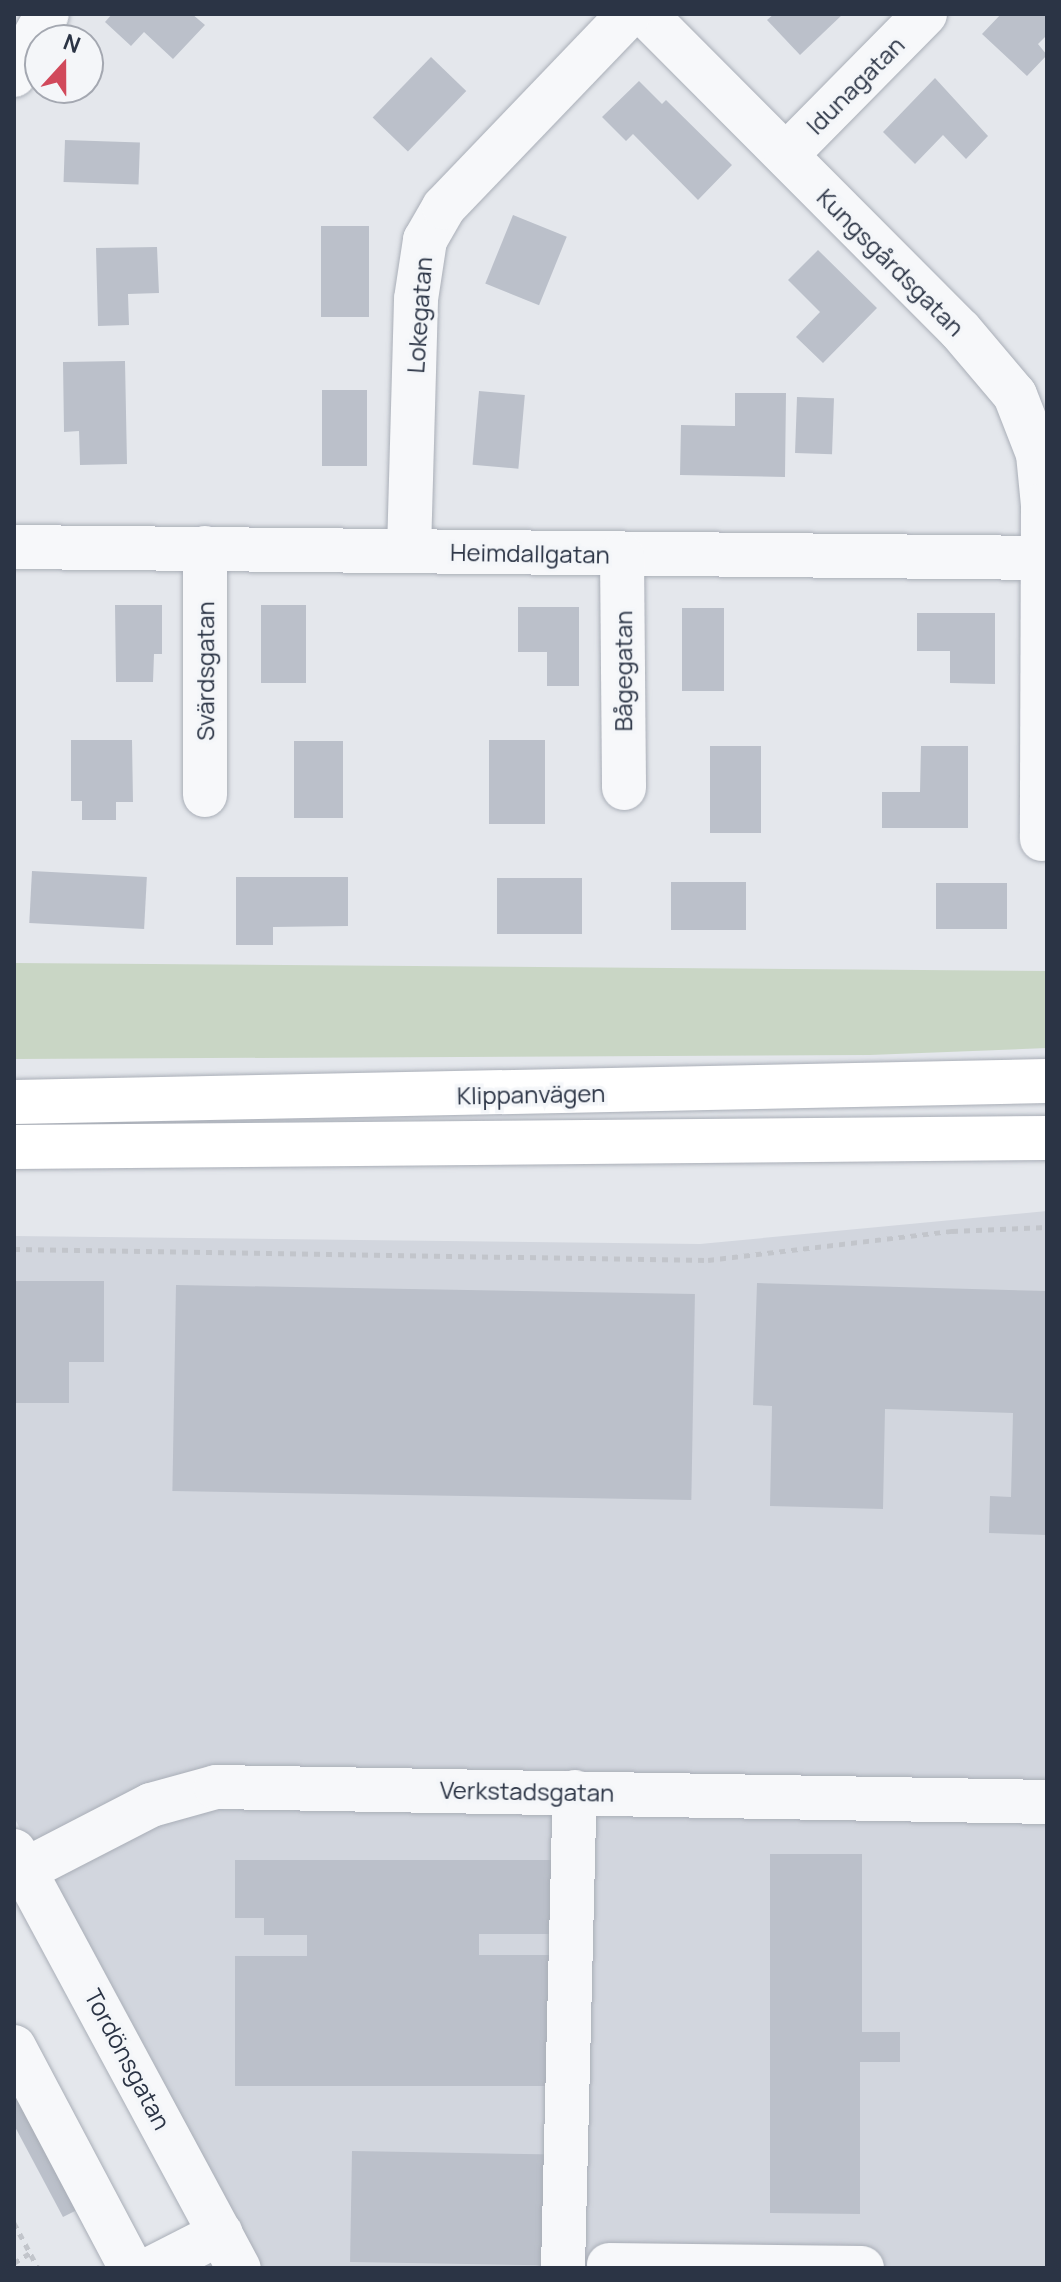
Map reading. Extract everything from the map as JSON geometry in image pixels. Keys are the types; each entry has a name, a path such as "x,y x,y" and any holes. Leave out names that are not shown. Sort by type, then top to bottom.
{"main road":[{"name":"Klippanvägen","path":"14,1102 1047,1081"},
{"name":"Klippanvägen","path":"14,1147 1047,1138"}],"street":[{"path":"14,75 47,14"},
{"name":"Lokegatan","path":"409,551 416,299 425,240 444,207 629,14"},
{"name":"Kungsgårdsgatan","path":"645,14 995,367 1040,439 1045,558 1042,839"},
{"name":"Idunagatan","path":"786,155 925,14"},
{"name":"Heimdallgatan","path":"14,547 1045,558"},
{"name":"Svärdsgatan","path":"205,548 205,795"},
{"name":"Bågegatan","path":"622,555 624,788"},
{"name":"Verkstadsgatan","path":"20,1860 151,1805 206,1789 575,1792 1047,1802"},
{"path":"563,2268 575,1792"},
{"name":"Tordönsgatan","path":"20,1860 230,2250"},
{"path":"14,2047 131,2268"},
{"path":"152,2268 230,2250"},
{"path":"609,2265 862,2268"}],"path":[{"path":"14,1249 708,1260 952,1231 1047,1227"},
{"path":"14,2223 38,2268"},
{"path":"14,2263 30,2253"}],"shaded area":[{"path":"1047,1211 1047,2268 244,2268 14,1817 14,1236 700,1244"}],"green space":[{"path":"14,963 1047,971 1047,1048 870,1055 14,1059"}],"building":[{"path":"112,14 192,14 205,25 173,59 144,32 131,46 105,22"},
{"path":"774,14 843,14 800,55 767,20"},
{"path":"1001,14 1047,14 1047,35 1038,44 1047,55 1027,76 982,34"},
{"path":"431,57 466,91 408,151 373,117"},
{"path":"935,78 988,136 966,159 943,135 915,164 883,132"},
{"path":"639,81 662,104 666,100 732,165 698,200 633,134 626,141 602,117"},
{"path":"65,140 140,143 138,185 64,182"},
{"path":"513,215 567,237 539,305 485,284"},
{"path":"321,226 369,226 369,317 321,317"},
{"path":"157,247 159,293 128,294 129,325 98,326 96,248"},
{"path":"818,250 877,308 823,363 796,337 820,312 788,280"},
{"path":"125,361 127,464 80,465 79,431 64,432 63,362"},
{"path":"322,390 367,390 367,466 322,466"},
{"path":"479,391 525,395 518,469 473,465"},
{"path":"735,393 786,393 785,477 680,475 681,425 735,426"},
{"path":"797,397 834,398 832,454 795,453"},
{"path":"115,605 162,605 162,654 154,654 153,682 116,682"},
{"path":"261,605 306,605 306,683 261,683"},
{"path":"518,607 579,607 579,686 547,686 547,652 518,652"},
{"path":"682,608 724,608 724,691 682,691"},
{"path":"917,613 995,613 995,684 950,683 950,651 917,651"},
{"path":"71,740 132,740 133,802 116,802 116,820 82,820 82,801 71,801"},
{"path":"489,740 545,740 545,824 489,824"},
{"path":"294,741 343,741 343,818 294,818"},
{"path":"710,746 761,746 761,833 710,833"},
{"path":"921,746 968,746 968,828 882,828 882,792 920,792"},
{"path":"32,871 147,877 144,929 29,923"},
{"path":"236,877 348,877 348,926 273,927 273,945 236,945"},
{"path":"497,878 582,878 582,934 497,934"},
{"path":"671,882 746,882 746,930 671,930"},
{"path":"936,883 1007,883 1007,929 936,929"},
{"path":"14,1281 104,1281 104,1362 69,1362 69,1403 14,1403"},
{"path":"757,1283 1047,1291 1047,1535 989,1533 990,1496 1011,1497 1013,1413 885,1409 883,1509 770,1506 772,1406 753,1405"},
{"path":"176,1285 695,1294 691,1500 172,1491"},
{"path":"770,1854 862,1854 862,2032 900,2032 900,2062 860,2062 860,2214 770,2213"},
{"path":"235,1860 566,1860 566,1934 479,1934 479,1955 559,1955 560,2086 235,2086 235,1956 307,1956 307,1935 264,1935 264,1918 235,1918"},
{"path":"14,2064 89,2204 63,2217 14,2125"},
{"path":"352,2151 557,2155 555,2266 350,2262"}]}
